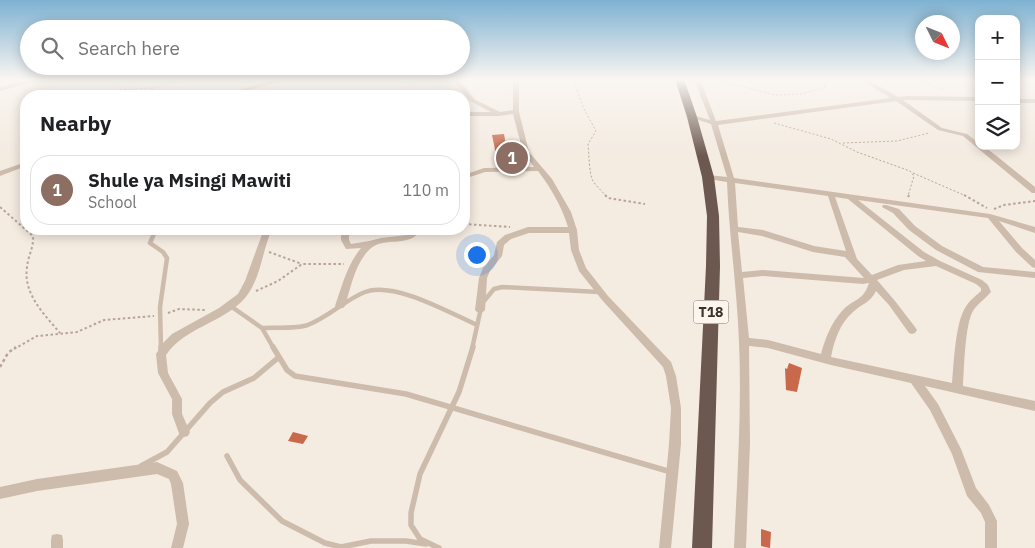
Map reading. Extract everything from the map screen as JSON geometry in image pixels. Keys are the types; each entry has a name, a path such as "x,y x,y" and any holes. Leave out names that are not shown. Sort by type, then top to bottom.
{"highway":[{"name":"T18","path":"688,105 708,177 713,216 713,266 702,548"}],"street":[{"path":"481,105 499,114"},
{"path":"516,105 516,112 526,152 548,179 567,212 573,230 575,250 582,269 667,365 671,376 676,408 665,548"},
{"path":"708,105 731,180 744,342 744,443 740,548"},
{"path":"692,117 714,123 757,119 857,105"},
{"path":"904,105 940,129 965,135 975,143"},
{"path":"470,114 516,112"},
{"path":"984,150 1035,191"},
{"path":"0,174 20,166"},
{"path":"470,175 484,170 539,169"},
{"path":"708,177 990,216 1035,230"},
{"path":"830,195 853,258 871,282 892,303 912,330"},
{"path":"851,198 920,254 967,276 985,287 986,292 970,307 963,325 957,389"},
{"path":"864,200 896,211 912,228 939,248 981,270 1035,275"},
{"path":"990,216 1019,250 1035,265"},
{"path":"734,229 762,233 813,249 842,252 853,258"},
{"path":"480,310 483,278 486,270 498,256 500,244 508,237 528,230 573,230"},
{"path":"184,432 177,414 177,398 163,374 161,354 173,340 238,298 250,281 266,235"},
{"path":"345,235 345,240 349,247 371,244 381,240 411,237 414,235"},
{"path":"340,306 347,280 371,244"},
{"path":"739,275 763,273 871,282 892,270 920,264 937,263"},
{"path":"825,359 828,344 842,317 852,308 867,300 871,294 871,282"},
{"path":"744,342 768,344 914,380 1035,406"},
{"path":"914,380 934,407 957,454 971,492 985,509 991,520 991,548"},
{"path":"0,493 37,485 157,468 168,472 176,479 182,524 177,548"}],"lane":[{"path":"153,235 150,243 163,252 167,266 162,284 160,316 161,354"},
{"path":"430,545 416,534 411,525 411,513 420,474 452,408 475,339 480,310 485,297 494,288 502,286 601,292"},
{"path":"262,328 305,326 365,292 374,289 384,290 434,307 477,325"},
{"path":"228,305 262,328 287,370 295,376 406,394 672,472"},
{"path":"128,472 164,455 210,403 223,392 254,378 279,357"},
{"path":"227,456 240,480 282,521 325,543 341,547 371,541 392,541 430,545 439,548"}],"path":[{"path":"582,105 596,131 588,144 591,163 590,174 593,182 608,198 645,204"},
{"path":"757,119 840,143 957,191 992,211 1004,205 1035,201"},
{"path":"840,143 892,143 929,133"},
{"path":"907,206 913,173"},
{"path":"0,207 20,225"},
{"path":"470,225 528,230"},
{"path":"32,235 31,257 27,266 26,283 35,304 60,334"},
{"path":"260,249 302,264 356,264"},
{"path":"238,298 270,285 302,264"},
{"path":"0,367 8,353 24,341 37,336 80,332 109,319 160,316 179,310 219,311"}],"building":[{"path":"504,134 509,163 498,164 492,135"},
{"path":"789,363 802,368 797,392 786,390 785,368 787,369"},
{"path":"293,432 308,436 303,444 288,441"},
{"path":"761,529 771,532 770,548 761,546"}],"place":[{"name":"Shule ya Msingi Mawiti","path":"512,158"}]}
